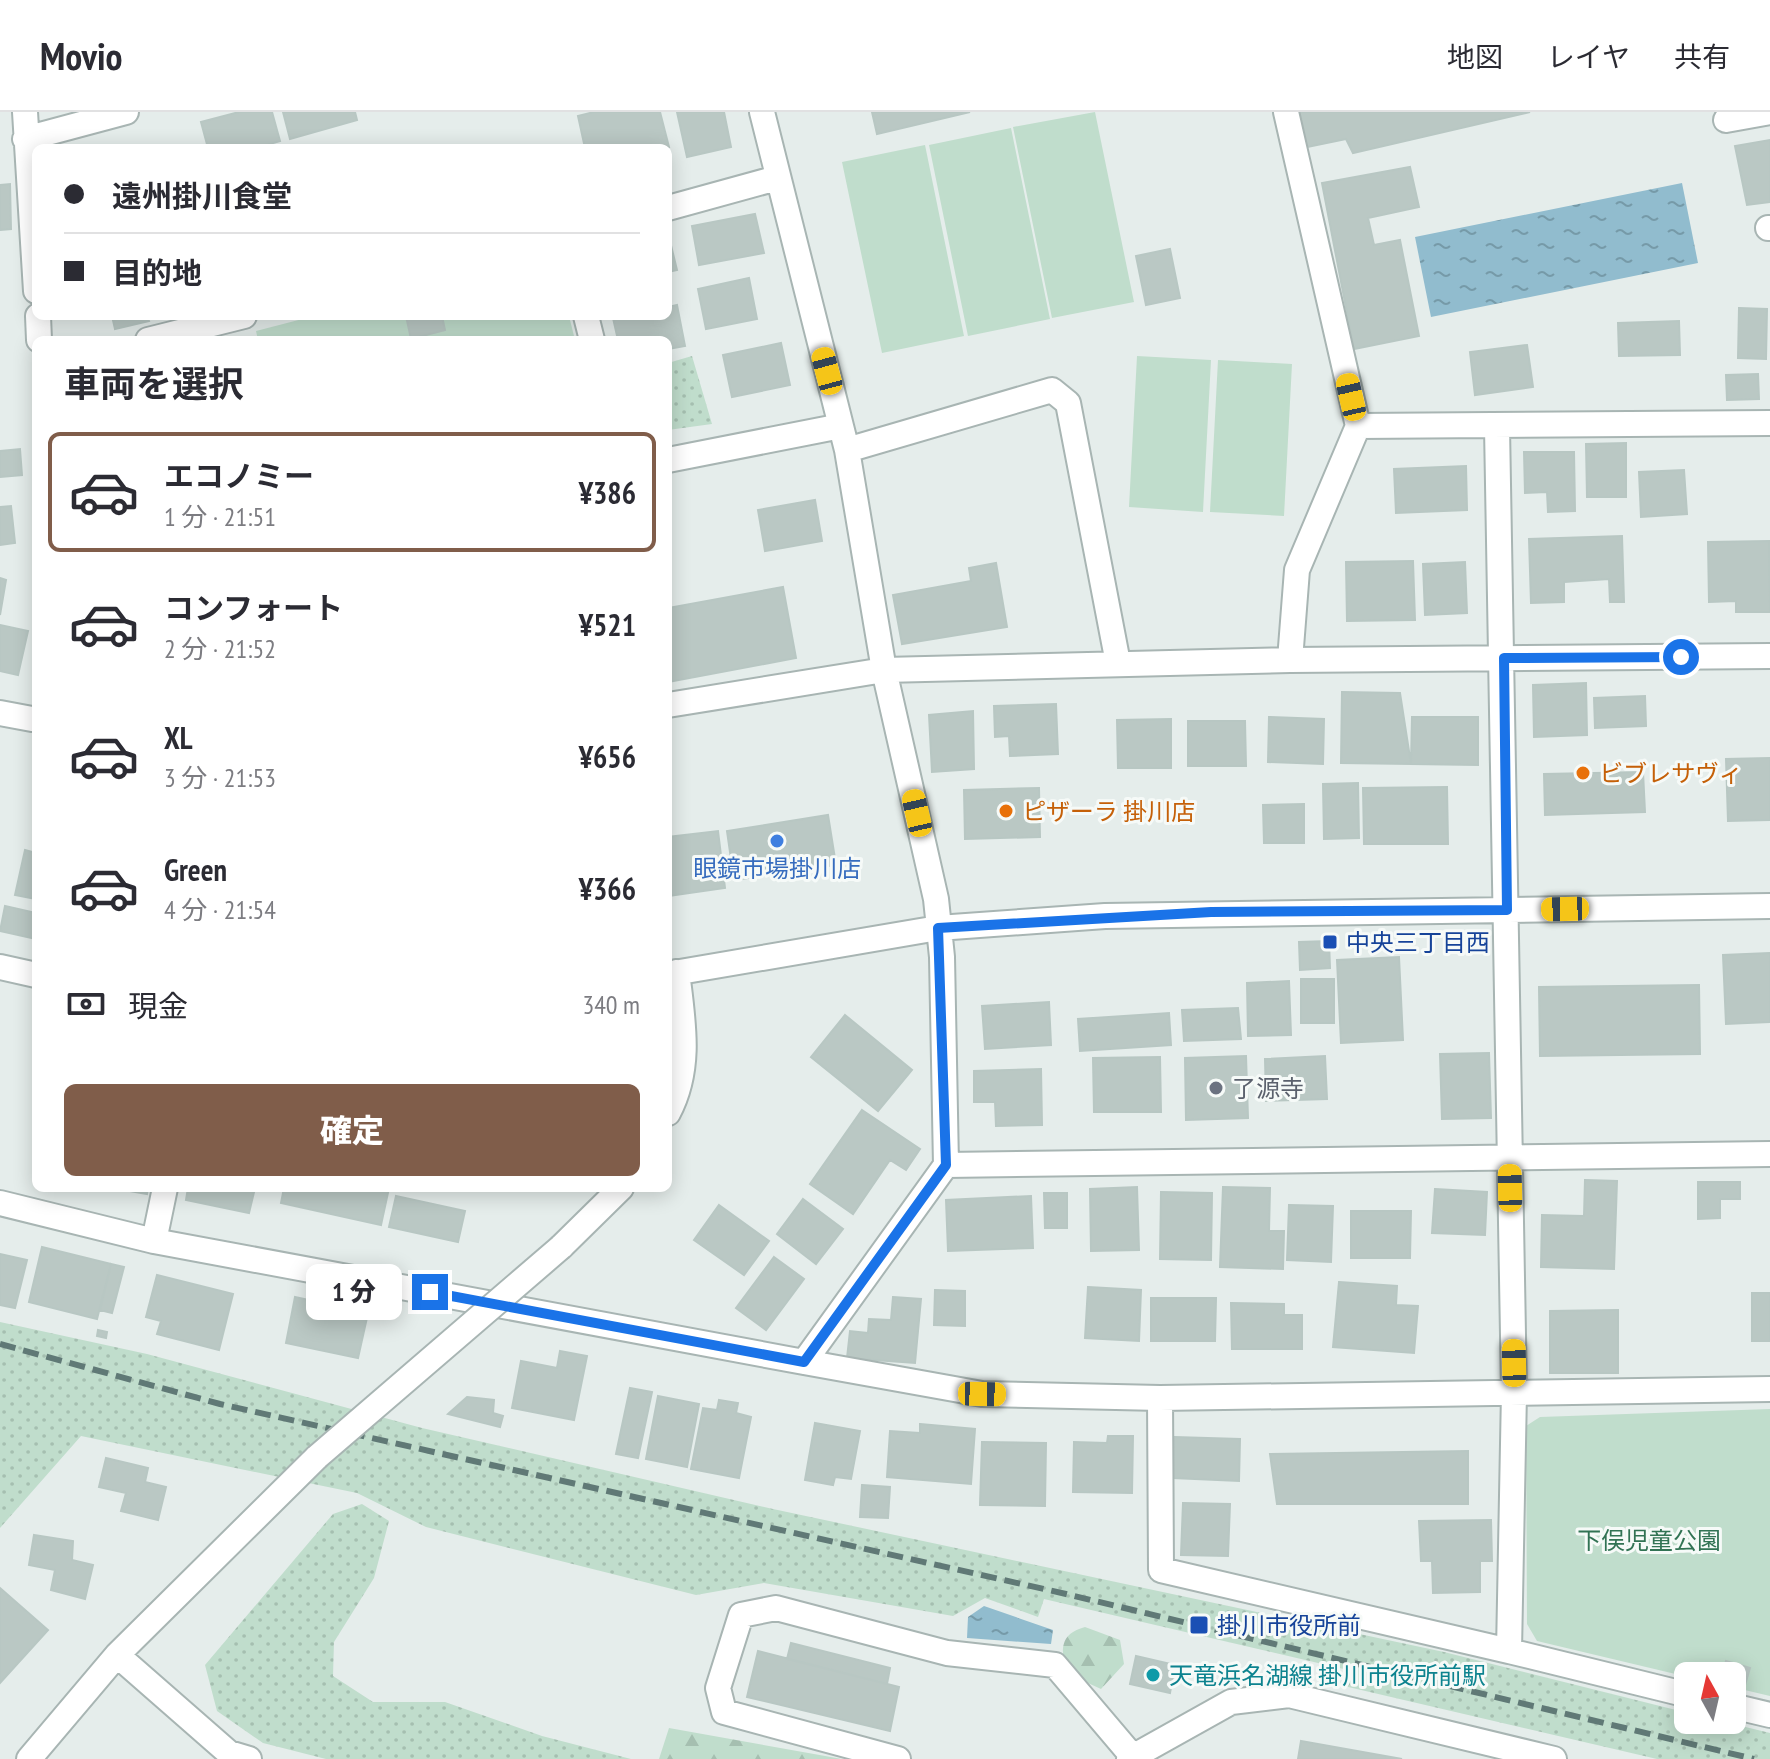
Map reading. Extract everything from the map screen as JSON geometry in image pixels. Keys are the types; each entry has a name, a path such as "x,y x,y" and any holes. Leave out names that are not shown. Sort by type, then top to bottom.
{"street":[{"path":"25,112 32,236"},
{"path":"25,139 126,112"},
{"path":"762,112 847,450 884,670 936,899 946,1165 804,1362"},
{"path":"1286,112 1358,426 1297,570 1290,660"},
{"path":"1726,120 1770,112"},
{"path":"672,207 777,178"},
{"path":"164,336 228,320"},
{"path":"847,450 1052,390 1060,396 1068,403 1118,663"},
{"path":"1358,426 1770,423"},
{"path":"672,459 841,426"},
{"path":"1497,427 1504,658 1514,1392 1509,1651"},
{"path":"672,704 884,670 1290,660 1770,656"},
{"path":"0,713 32,712"},
{"path":"672,1103 683,1076 685,1035 673,973 938,928 1222,912 1770,906"},
{"path":"0,967 32,974"},
{"path":"946,1165 1770,1154"},
{"path":"154,1241 164,1192"},
{"path":"29,1759 117,1655 317,1457 561,1247 617,1192"},
{"path":"0,1203 154,1241 982,1394 1160,1398 1770,1389"},
{"path":"1160,1398 1161,1570 1674,1692"},
{"path":"898,1759 724,1712 718,1688 741,1615 776,1608 947,1653 1055,1665 1131,1758 1231,1702 1289,1695 1554,1759"},
{"path":"117,1655 229,1753 249,1759"},
{"path":"1746,1709 1770,1715"}],"green space":[{"path":"1095,112 1134,302 1052,318 1013,127"},
{"path":"1011,128 1050,319 968,336 929,145"},
{"path":"925,145 964,336 882,353 842,162"},
{"path":"299,320 570,320 574,336 257,336 256,331"},
{"path":"692,356 712,424 672,429 672,362"},
{"path":"1137,356 1211,360 1203,512 1129,507"},
{"path":"1218,360 1292,364 1284,516 1210,512"},
{"path":"0,1322 147,1354 422,1428 773,1509 1444,1652 1674,1710 1674,1734 1746,1734 1746,1727 1770,1733 1770,1759 1657,1759 1344,1686 1348,1670 1044,1599 1038,1617 985,1598 953,1616 764,1583 696,1595 426,1527 357,1493 81,1436 0,1528"},
{"name":"下俣児童公園","path":"1770,1409 1770,1696 1746,1690 1746,1662 1674,1662 1674,1674 1537,1641 1527,1624 1526,1426 1540,1417"},
{"path":"362,1504 389,1521 374,1578 334,1642 333,1676 373,1702 445,1702 542,1736 631,1759 326,1759 263,1743 217,1711 205,1665 333,1514"},
{"path":"1085,1627 1120,1640 1124,1664 1101,1689 1066,1673 1063,1657 1066,1639"},
{"path":"669,1728 842,1759 659,1759"}],"water":[{"path":"1682,183 1698,263 1431,317 1415,237"},
{"path":"984,1606 1053,1630 1051,1644 967,1638 968,1617"}],"building":[{"path":"239,112 272,112 280,141 270,144 207,144 201,122"},
{"path":"283,112 355,112 357,120 290,139"},
{"path":"594,112 660,112 668,144 584,144 578,116"},
{"path":"677,112 724,112 731,147 687,157"},
{"path":"872,112 970,112 877,134"},
{"path":"1300,112 1530,112 1353,153 1346,139 1307,147"},
{"path":"1770,140 1770,202 1747,205 1735,146"},
{"path":"1410,167 1419,207 1368,218 1374,245 1400,240 1419,336 1354,349 1322,183"},
{"path":"10,184 11,229 0,230 0,185"},
{"path":"755,214 764,253 699,265 692,226"},
{"path":"672,249 677,270 672,271"},
{"path":"1170,249 1180,298 1146,305 1136,256"},
{"path":"749,278 757,319 706,329 698,289"},
{"path":"677,305 685,346 672,348 672,336 617,336 613,320 672,320 672,306"},
{"path":"1739,308 1767,309 1766,359 1738,358"},
{"path":"113,320 149,321 115,329"},
{"path":"407,320 443,320 445,330 410,336"},
{"path":"1679,321 1680,355 1619,356 1618,323"},
{"path":"781,343 790,385 732,397 723,355"},
{"path":"1527,345 1533,387 1475,395 1470,352"},
{"path":"1758,374 1759,399 1727,400 1726,375"},
{"path":"1626,443 1626,497 1587,497 1586,444"},
{"path":"20,449 22,475 0,477 0,451"},
{"path":"1524,452 1574,452 1575,511 1548,512 1547,492 1525,493"},
{"path":"1466,466 1467,510 1396,513 1394,469"},
{"path":"1684,470 1687,514 1641,517 1639,472"},
{"path":"815,500 822,541 765,551 758,510"},
{"path":"11,506 15,543 0,545 0,507"},
{"path":"1622,536 1624,602 1610,602 1609,579 1564,582 1564,602 1531,603 1529,539"},
{"path":"1769,541 1770,612 1736,612 1736,601 1709,602 1708,542"},
{"path":"1413,561 1415,620 1347,621 1346,562"},
{"path":"1465,562 1467,613 1425,615 1423,564"},
{"path":"996,563 1007,627 902,644 893,595 971,581 969,568"},
{"path":"0,578 6,580 0,615"},
{"path":"783,587 796,658 672,681 672,607"},
{"path":"0,625 28,631 18,675 0,671"},
{"path":"1586,683 1587,735 1534,737 1533,685"},
{"path":"1342,692 1400,693 1411,764 1341,763"},
{"path":"1645,696 1646,726 1595,728 1594,698"},
{"path":"1056,704 1058,754 1010,756 1009,736 995,737 994,706"},
{"path":"973,711 974,769 932,772 929,715"},
{"path":"1269,717 1324,719 1323,764 1268,762"},
{"path":"1412,717 1478,717 1478,765 1411,764"},
{"path":"1171,719 1171,768 1118,768 1117,720"},
{"path":"1188,721 1245,721 1246,766 1188,766"},
{"path":"1770,758 1770,820 1728,821 1726,759"},
{"path":"1643,772 1645,812 1545,815 1544,774"},
{"path":"1358,783 1359,838 1324,839 1323,784"},
{"path":"1447,787 1448,844 1364,844 1363,788"},
{"path":"1039,788 1040,837 965,839 964,790"},
{"path":"1304,804 1304,843 1264,843 1263,805"},
{"path":"828,815 836,865 734,880 727,831"},
{"path":"718,831 725,888 672,895 672,837"},
{"path":"25,850 32,852 32,898 15,895"},
{"path":"5,906 32,912 32,938 0,931"},
{"path":"1329,941 1330,968 1300,970 1299,942"},
{"path":"1770,953 1770,1022 1726,1024 1723,955"},
{"path":"1399,957 1403,1040 1341,1043 1337,960"},
{"path":"1301,979 1334,979 1334,1023 1301,1023"},
{"path":"1289,981 1291,1035 1248,1036 1247,983"},
{"path":"1699,985 1700,1054 1540,1056 1539,987"},
{"path":"1049,1002 1051,1045 985,1049 982,1006"},
{"path":"1238,1008 1241,1039 1184,1041 1182,1010"},
{"path":"1169,1013 1171,1045 1080,1051 1078,1019"},
{"path":"845,1015 912,1070 878,1111 811,1057"},
{"path":"1489,1053 1491,1118 1442,1119 1440,1054"},
{"name":"了源寺","path":"1246,1056 1248,1118 1186,1120 1185,1058"},
{"path":"1325,1056 1327,1099 1266,1101 1265,1059"},
{"path":"1160,1057 1161,1112 1094,1112 1093,1058"},
{"path":"1041,1069 1042,1125 996,1126 995,1102 974,1102 974,1071"},
{"path":"862,1110 920,1149 906,1170 890,1160 853,1214 810,1184"},
{"path":"1585,1180 1617,1181 1614,1269 1541,1267 1542,1215 1584,1216"},
{"path":"1698,1182 1740,1182 1740,1199 1720,1199 1720,1218 1698,1219"},
{"path":"1137,1187 1139,1250 1091,1251 1090,1189"},
{"path":"1223,1187 1270,1188 1269,1231 1284,1231 1283,1269 1220,1267"},
{"path":"1435,1189 1487,1192 1485,1235 1432,1233"},
{"path":"187,1192 254,1192 249,1213 186,1200"},
{"path":"283,1192 388,1192 381,1225 281,1203"},
{"path":"1161,1192 1212,1193 1211,1260 1160,1259"},
{"path":"1044,1193 1067,1193 1067,1228 1045,1228"},
{"path":"396,1196 465,1211 458,1242 389,1227"},
{"path":"1031,1196 1033,1248 948,1251 946,1200"},
{"path":"803,1199 843,1229 816,1264 777,1234"},
{"path":"719,1205 769,1241 744,1275 694,1240"},
{"path":"1289,1205 1333,1206 1331,1262 1287,1260"},
{"path":"1351,1211 1411,1211 1410,1258 1351,1258"},
{"path":"42,1247 111,1264 97,1319 29,1302"},
{"path":"0,1254 27,1260 15,1308 0,1305"},
{"path":"774,1257 804,1279 766,1330 736,1308"},
{"path":"111,1264 124,1267 112,1313 100,1310"},
{"path":"157,1275 233,1294 219,1350 157,1334 161,1321 146,1317"},
{"path":"1339,1282 1397,1286 1396,1305 1418,1306 1414,1353 1333,1347"},
{"path":"1088,1287 1141,1290 1139,1341 1085,1338"},
{"path":"935,1290 965,1291 965,1326 934,1325"},
{"path":"1752,1293 1770,1293 1770,1341 1752,1341"},
{"path":"295,1297 368,1313 358,1358 286,1343"},
{"path":"893,1297 921,1299 915,1363 847,1358 850,1331 868,1333 869,1319 891,1320"},
{"path":"1151,1298 1216,1298 1215,1341 1151,1341"},
{"path":"1231,1303 1284,1304 1284,1315 1302,1315 1302,1349 1232,1349"},
{"path":"1618,1310 1618,1373 1550,1373 1550,1311"},
{"path":"98,1330 107,1332 106,1338 97,1336"},
{"path":"560,1351 587,1356 574,1420 512,1408 521,1361 557,1368"},
{"path":"630,1388 652,1392 638,1458 616,1454"},
{"path":"658,1396 699,1404 687,1467 646,1459"},
{"path":"467,1397 494,1400 493,1413 503,1416 500,1427 448,1414"},
{"path":"719,1400 738,1403 736,1413 751,1417 739,1478 691,1469 703,1408 717,1410"},
{"path":"815,1423 860,1431 851,1479 835,1477 833,1485 805,1480"},
{"path":"920,1424 975,1429 971,1484 887,1477 890,1431 920,1433"},
{"path":"1108,1436 1133,1436 1132,1493 1073,1492 1074,1442 1107,1443"},
{"path":"1174,1437 1240,1439 1239,1481 1173,1478"},
{"path":"982,1442 1046,1443 1045,1506 980,1505"},
{"path":"1468,1451 1468,1504 1277,1504 1270,1454"},
{"path":"106,1458 148,1468 145,1482 166,1487 158,1520 121,1511 126,1493 99,1487"},
{"path":"862,1485 890,1487 888,1518 860,1517"},
{"path":"1183,1503 1230,1504 1228,1556 1181,1555"},
{"path":"1491,1520 1492,1561 1480,1561 1480,1592 1433,1593 1432,1561 1421,1561 1419,1521"},
{"path":"34,1535 73,1541 72,1560 93,1565 85,1599 51,1590 55,1570 29,1565"},
{"path":"0,1588 48,1630 0,1683"},
{"path":"791,1643 890,1668 887,1684 787,1659"},
{"path":"758,1651 899,1687 890,1731 747,1697"},
{"name":"天竜浜名湖線 掛川市役所前駅","path":"1136,1656 1175,1665 1170,1693 1130,1684"},
{"path":"1301,1741 1402,1759 1298,1759"}],"railway":[{"path":"0,1344 220,1404 1066,1594 1754,1759"}],"place":[{"name":"ビブレサヴィ","path":"1583,773"},
{"name":"ピザーラ 掛川店","path":"1006,811"},
{"name":"眼鏡市場掛川店","path":"777,841"},
{"name":"中央三丁目西","path":"1330,942"},
{"name":"了源寺","path":"1216,1088"},
{"name":"掛川市役所前","path":"1199,1625"},
{"name":"天竜浜名湖線 掛川市役所前駅","path":"1153,1675"}],"route":[{"path":"430,1292 804,1362 946,1165 942,957 938,928 1105,916 1237,911 1507,910 1504,658 1681,657"}]}
